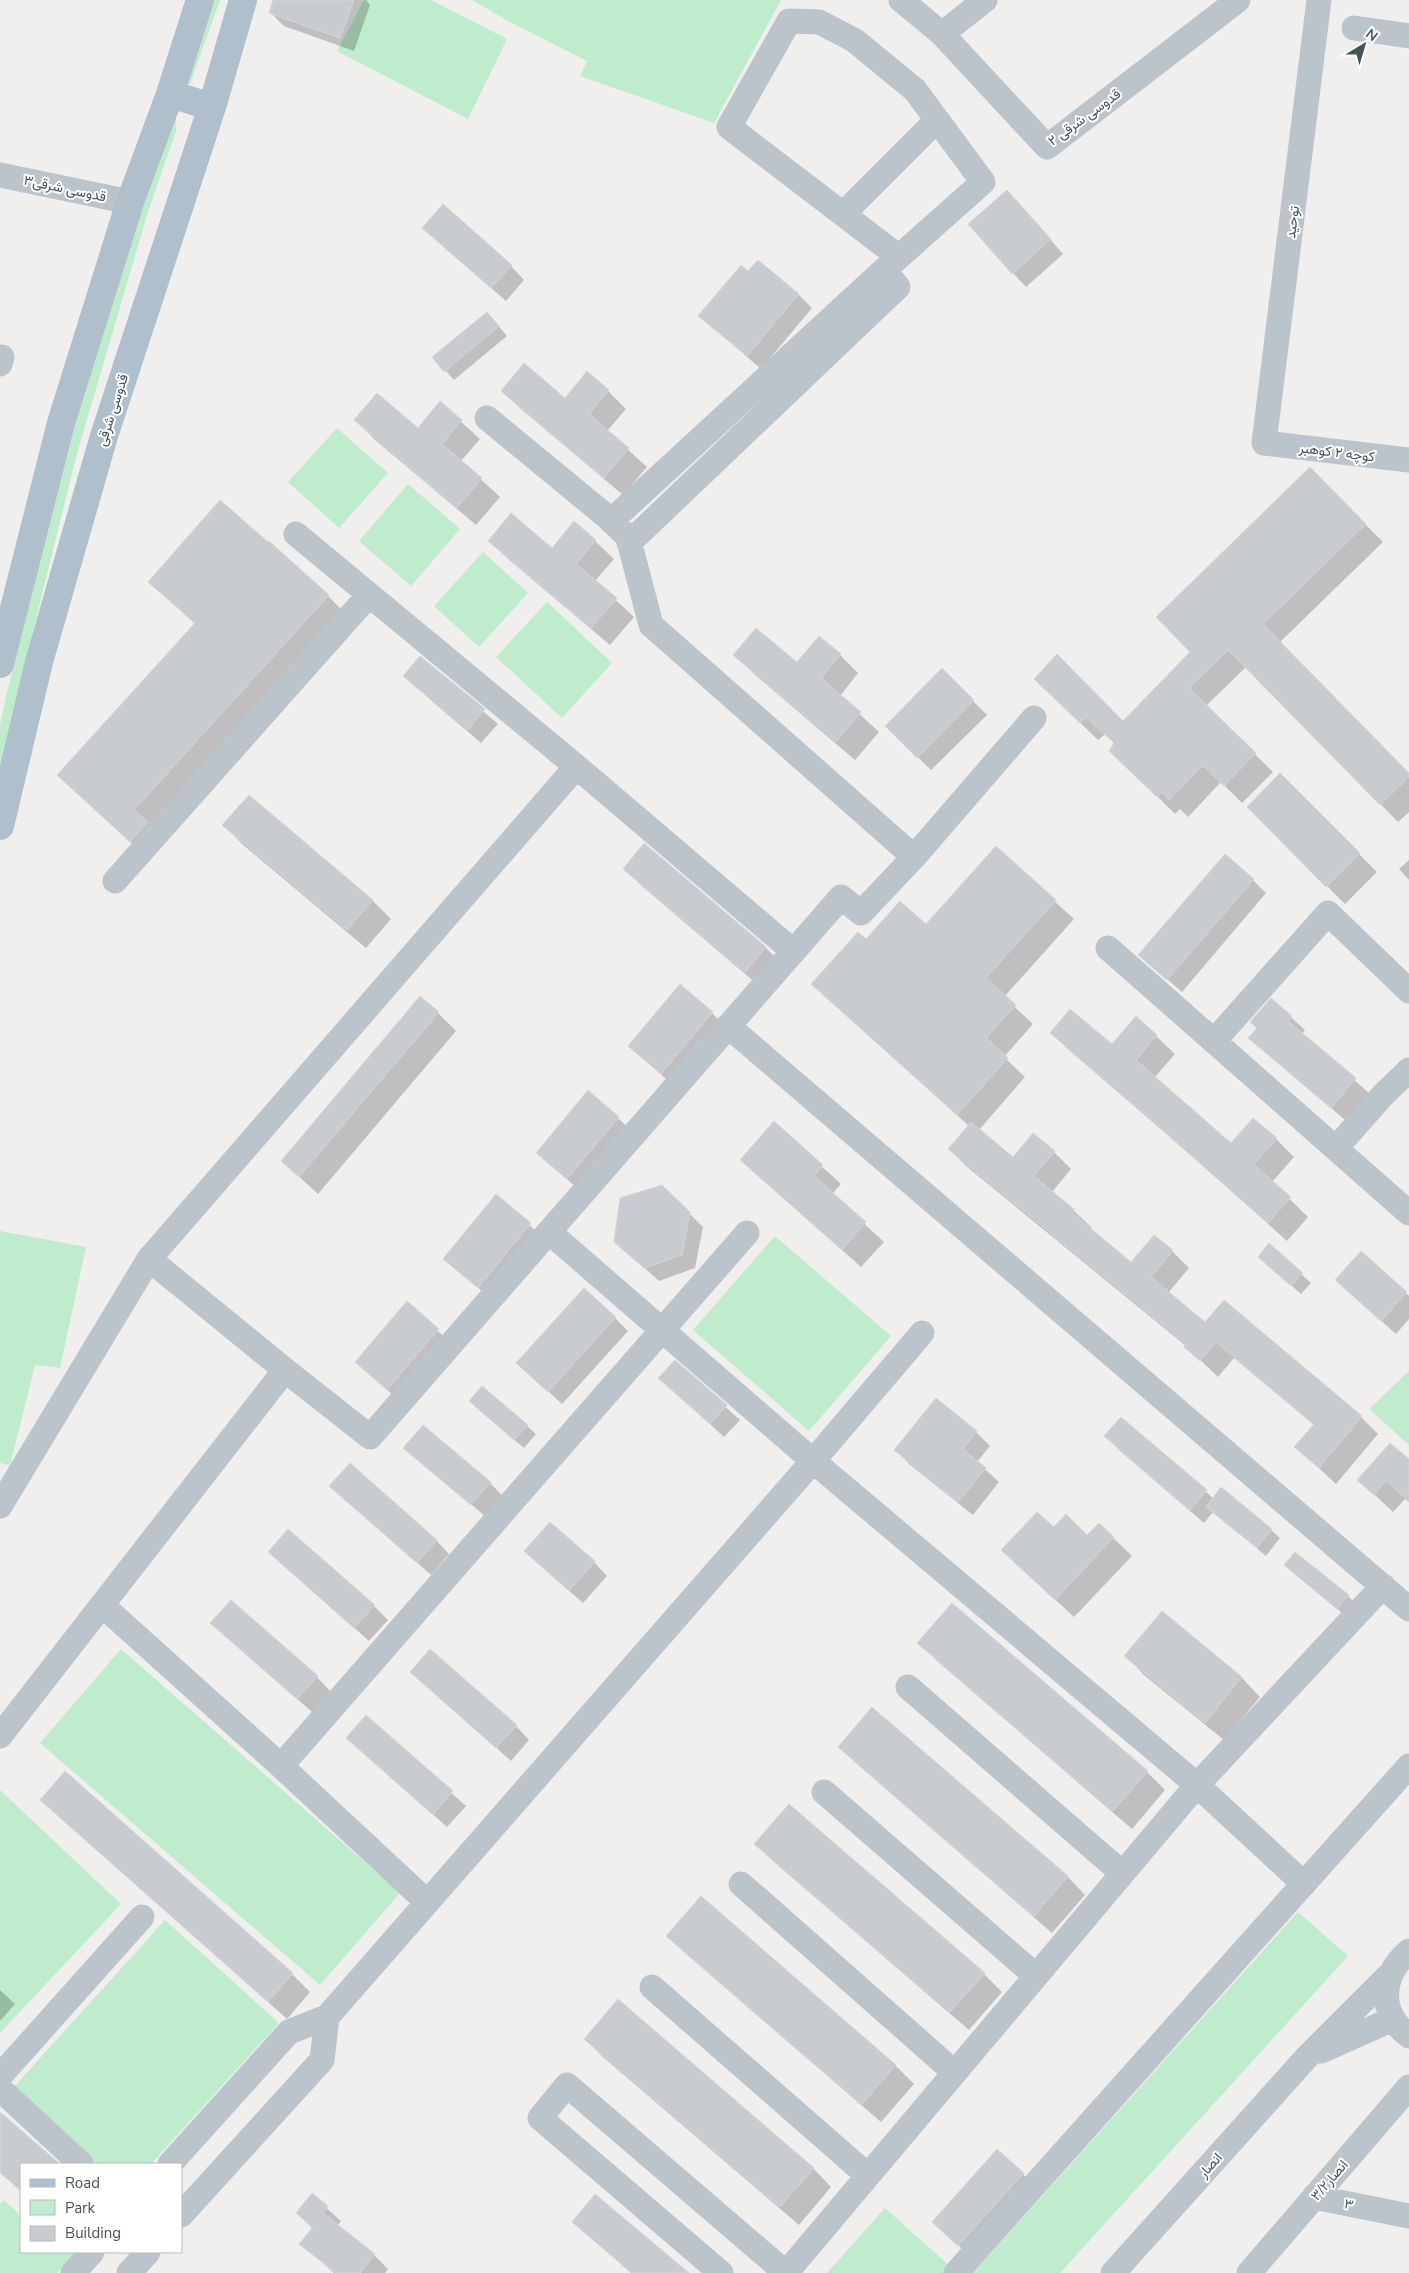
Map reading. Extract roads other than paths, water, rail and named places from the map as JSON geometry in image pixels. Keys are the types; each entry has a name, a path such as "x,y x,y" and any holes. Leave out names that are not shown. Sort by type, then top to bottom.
{"main road":[{"path":"0,664 61,423 130,202 170,94 200,0"},
{"name":"قدوسی شرقی","path":"0,826 39,662 104,436 212,107 243,0"},
{"path":"170,94 212,107"}],"street":[{"name":"قدوسی شرقی ۲","path":"901,0 942,34 1047,147 1238,0"},
{"path":"942,34 985,0"},
{"name":"توحید","path":"1264,443 1319,0"},
{"path":"611,521 983,182 915,90 854,40 819,22 789,21 729,127 843,214 891,264"},
{"path":"1354,28 1409,36"},
{"path":"843,214 937,120"},
{"name":"قدوسی شرقی۳","path":"0,174 130,202"},
{"path":"629,543 898,286 884,270 891,264"},
{"path":"487,418 628,537 651,625 914,857"},
{"name":"کوچه ۲ کوهبر","path":"1264,443 1409,460"},
{"path":"296,534 794,951"},
{"path":"115,881 369,595"},
{"path":"149,1259 370,1437 840,897 861,913 914,857 1034,718"},
{"path":"0,1506 149,1259 576,767"},
{"path":"1214,1041 1328,913 1409,990"},
{"path":"1108,948 1409,1213"},
{"path":"728,1026 1409,1609"},
{"path":"1336,1148 1383,1095 1409,1070"},
{"path":"1383,1095 1409,1096"},
{"path":"549,1232 813,1461 1197,1785 1304,1884"},
{"path":"281,1766 748,1233"},
{"path":"171,2163 289,2032 327,2017 813,1461 922,1333"},
{"path":"0,1736 285,1370"},
{"path":"721,2273 540,2118 567,2085 786,2273 1197,1785 1383,1586"},
{"path":"102,1605 281,1766 427,1902"},
{"path":"908,1687 1122,1873"},
{"path":"956,2273 1409,1766"},
{"path":"824,1792 1036,1976"},
{"path":"741,1884 954,2072"},
{"path":"0,2076 142,1917"},
{"name":"انصار","path":"1113,2273 1307,2057 1389,1975 1398,1961 1409,1950"},
{"path":"1389,1975 1386,1989 1387,2004 1401,2027"},
{"path":"652,1987 867,2175"},
{"path":"182,2214 322,2060 327,2017"},
{"name":"انصار","path":"1307,2057 1401,2027"},
{"name":"انصار۳/۲","path":"1249,2273 1409,2087"},
{"path":"0,2089 80,2163"},
{"name":"۳","path":"1314,2197 1409,2216"},
{"path":"73,2273 91,2253"},
{"path":"129,2273 147,2253"}]}
